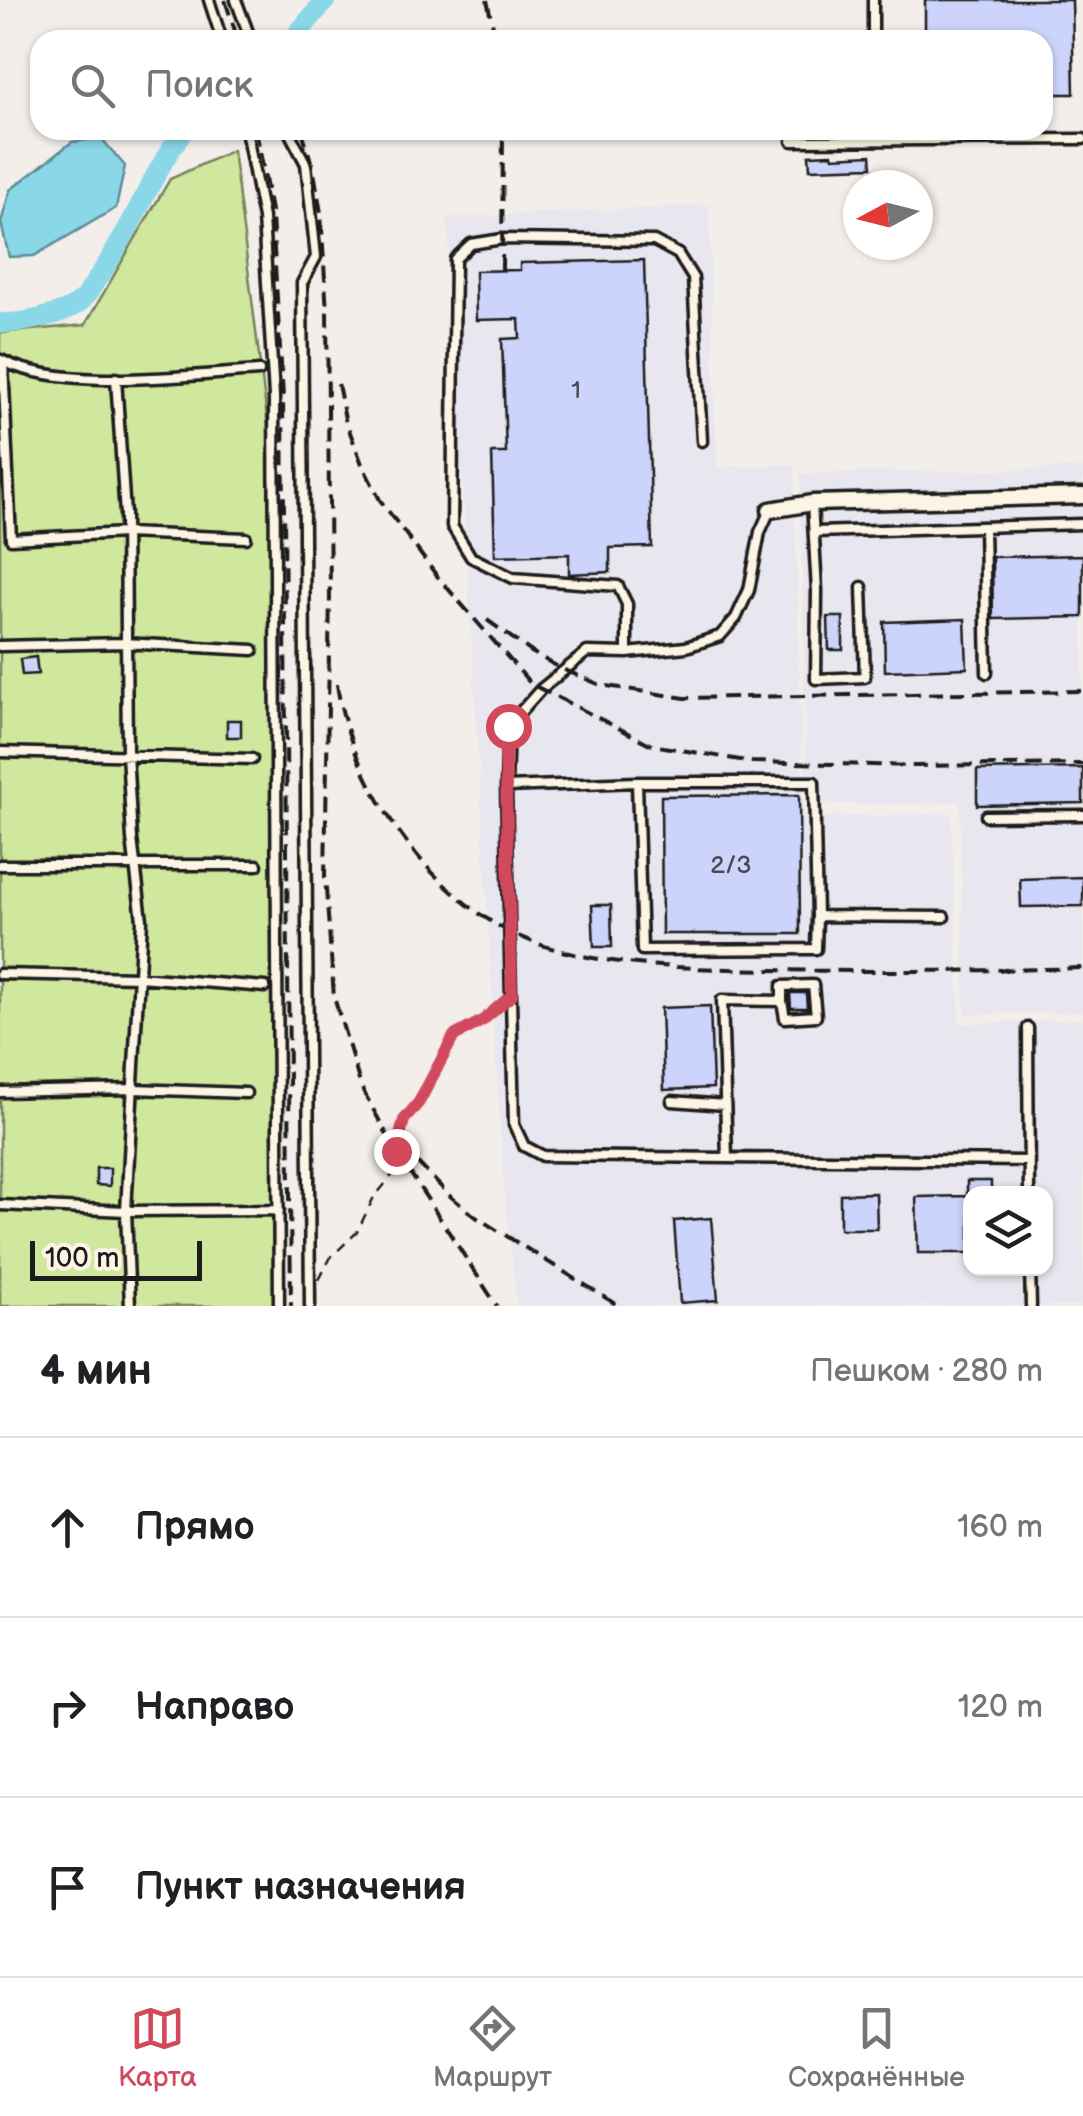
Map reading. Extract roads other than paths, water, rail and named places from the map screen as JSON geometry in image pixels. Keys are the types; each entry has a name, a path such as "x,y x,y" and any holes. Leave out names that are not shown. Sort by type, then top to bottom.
{"street":[{"path":"770,510 812,503 1083,496"}],"lane":[{"path":"209,0 219,30"},
{"path":"236,0 246,30"},
{"path":"872,0 873,30"},
{"path":"1053,138 1083,139"},
{"path":"248,140 263,218 274,396 280,1306"},
{"path":"293,140 306,164 316,257 302,282 310,1302"},
{"path":"792,141 806,140"},
{"path":"627,653 627,604 618,586 512,578 471,557 452,526 455,259 472,244 502,239 654,241 678,254 693,278 702,441"},
{"path":"246,538 125,533 11,538 2,360 44,374 116,378 258,371"},
{"path":"116,378 125,533 127,753 142,920 126,1211 130,1306"},
{"path":"812,503 816,679 865,677 862,587"},
{"path":"770,510 760,532 749,590 736,618 720,636 686,647 627,653 586,652 562,670 508,726 505,742 514,1125 524,1146 543,1156 1029,1161"},
{"path":"815,532 1083,524"},
{"path":"984,527 987,673"},
{"path":"0,646 124,644 253,650"},
{"path":"0,752 252,758"},
{"path":"506,787 637,782 814,782 816,949 642,950 637,782"},
{"path":"986,816 1083,815"},
{"path":"0,866 257,865"},
{"path":"816,916 944,917"},
{"path":"0,974 139,977 266,987"},
{"path":"782,986 814,986 816,1016 785,1018 782,1001 782,986"},
{"path":"727,1158 722,1000 782,1001"},
{"path":"1028,1028 1029,1186"},
{"path":"0,1092 132,1089 246,1093"},
{"path":"672,1101 725,1105"},
{"path":"0,1206 126,1211 279,1210"},
{"path":"1030,1276 1030,1306"}],"water":[{"path":"103,140 125,166 116,208 34,256 9,257 1,223 10,190 72,142"}],"waterway":[{"path":"300,30 326,0"},
{"path":"0,323 54,314 84,299 178,140"}],"railway":[{"path":"225,0 235,30"},
{"path":"487,0 494,30"},
{"path":"258,140 272,216 283,397 291,1306"},
{"path":"305,140 321,213 327,313 330,595 325,876 334,997 361,1087 396,1151 497,1306"},
{"path":"502,270 503,140"},
{"path":"338,384 345,419 380,500 437,576 531,684 652,745 752,762 916,766 1083,764"},
{"path":"487,620 533,653 601,685 685,698 1083,691"},
{"path":"337,684 358,760 400,833 457,896 489,920 523,938 582,956 678,967 888,971 1083,968"},
{"path":"417,1162 476,1217 619,1306"}]}
